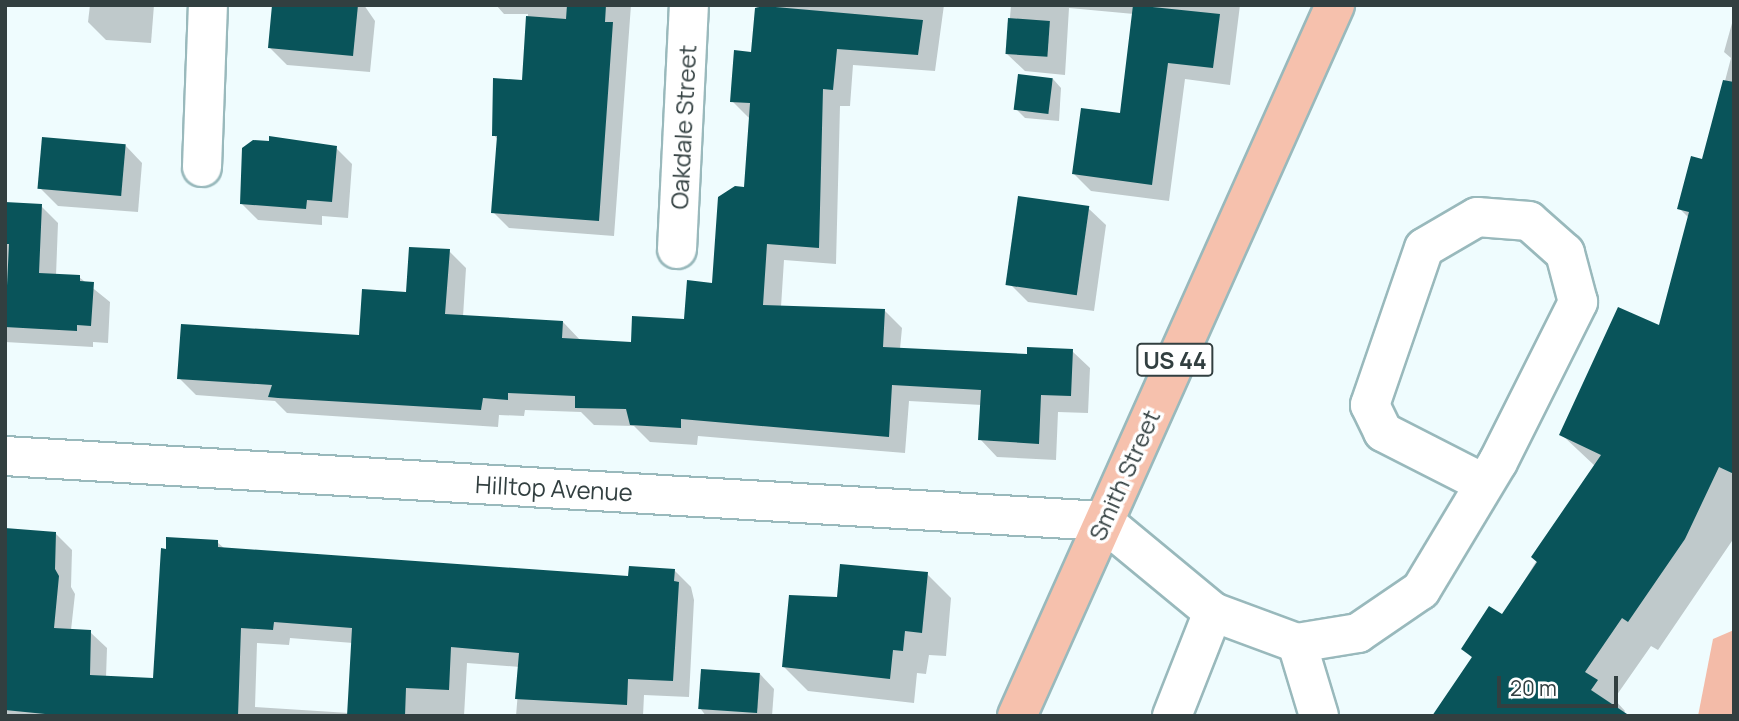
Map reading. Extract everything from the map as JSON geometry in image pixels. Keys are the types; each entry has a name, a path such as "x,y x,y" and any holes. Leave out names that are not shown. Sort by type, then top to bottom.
{"main road":[{"name":"Smith Street","path":"1017,716 1335,5"}],"street":[{"path":"202,167 208,5"},
{"name":"Oakdale Street","path":"677,249 689,5"},
{"path":"1103,521 1213,612 1297,643 1358,634 1421,590 1483,483 1578,302 1565,253 1529,221 1477,218 1424,248 1370,405 1383,432 1483,483"},
{"name":"Hilltop Avenue","path":"5,456 1103,521"},
{"path":"1171,716 1213,612"},
{"path":"1297,643 1320,716"}],"shaded area":[{"path":"1734,630 1734,716 1698,716 1713,639"}],"building":[{"path":"272,5 358,5 353,56 268,48"},
{"path":"567,5 606,5 605,22 613,22 599,221 491,213 497,136 492,136 493,78 522,80 526,16 566,19"},
{"path":"1133,5 1220,14 1213,68 1168,63 1152,185 1072,174 1081,108 1120,113"},
{"path":"764,6 923,20 918,55 837,49 833,90 823,89 819,248 767,244 763,305 885,309 883,347 1027,354 1027,347 1073,349 1071,396 1041,395 1039,444 978,440 981,390 892,385 889,437 681,419 681,428 630,425 626,409 575,408 575,396 508,393 508,400 483,398 481,410 268,397 272,385 177,379 181,324 359,335 362,289 406,292 409,247 450,249 445,314 563,321 562,338 631,342 632,316 684,319 687,280 712,283 718,197 735,186 744,187 750,103 730,102 734,50 751,52 755,8"},
{"path":"1008,18 1050,21 1047,57 1005,54"},
{"path":"1018,74 1053,78 1048,114 1014,110"},
{"path":"1723,80 1734,82 1734,474 1719,467 1685,539 1628,622 1622,618 1585,672 1598,680 1591,690 1630,716 1432,716 1472,657 1461,649 1489,606 1502,614 1537,562 1531,557 1601,455 1559,435 1618,307 1659,325 1689,212 1677,209 1691,156 1702,159"},
{"path":"269,136 337,146 332,202 307,200 306,209 240,204 242,148 253,140 269,141"},
{"path":"42,137 126,144 121,196 37,189"},
{"path":"1018,196 1089,206 1077,295 1005,285"},
{"path":"5,202 42,204 39,273 80,275 80,281 94,282 91,326 77,325 77,331 5,327 9,244 5,244"},
{"path":"5,528 56,532 55,569 59,576 54,628 91,630 90,675 153,678 161,548 166,549 166,537 218,540 218,547 628,576 629,566 675,569 674,581 679,582 673,681 628,679 627,705 515,699 519,653 451,647 449,690 406,688 405,716 347,716 352,628 274,622 273,630 241,628 238,716 65,716 5,710"},
{"path":"840,564 928,572 922,633 905,631 903,651 893,650 890,679 782,667 789,595 837,597"},
{"path":"701,669 760,673 757,713 698,709"}]}
